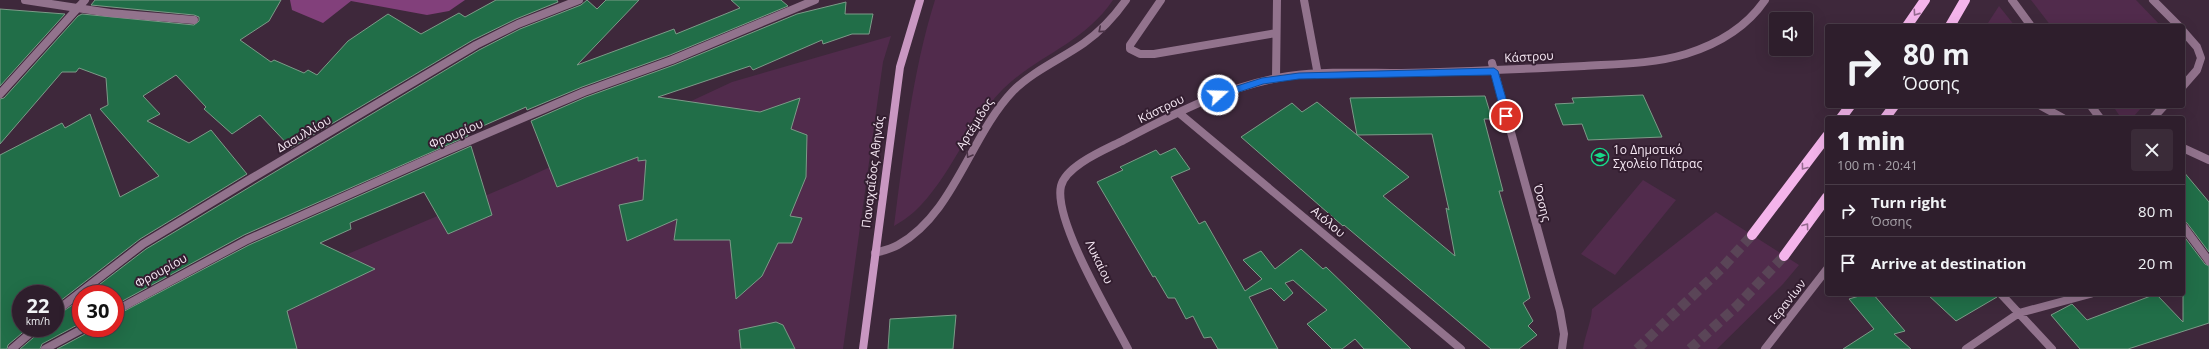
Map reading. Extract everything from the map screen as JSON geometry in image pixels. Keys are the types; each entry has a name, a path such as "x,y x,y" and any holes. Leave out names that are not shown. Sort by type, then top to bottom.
{"main road":[{"path":"1908,24 1925,0"},
{"path":"1951,24 1965,0"},
{"path":"1842,116 1848,108"},
{"path":"1752,235 1825,139"},
{"path":"1784,256 1825,200"}],"street":[{"path":"25,0 75,10 124,16 194,20"},
{"path":"0,94 85,0"},
{"name":"Δασυλλίου","path":"64,305 143,244 258,174 476,45 518,24 578,0"},
{"name":"Φρουρίου","path":"124,306 247,240 382,179 584,92 672,60 815,0"},
{"name":"Παναχαΐδος Αθηνάς","path":"863,349 900,67 920,0"},
{"name":"Αρτέμιδος","path":"875,252 897,246 922,227 944,198 1002,103 1030,78 1097,34 1113,20 1126,0"},
{"path":"1161,0 1130,45 1130,49 1133,52 1146,55 1158,54 1276,33"},
{"path":"1276,78 1277,0"},
{"path":"1304,0 1318,75"},
{"name":"Κάστρου","path":"1063,183 1071,171 1080,164 1179,113 1235,89 1276,78 1493,67 1617,64 1683,55 1719,41 1733,32 1754,15 1765,0"},
{"path":"2012,0 2030,24"},
{"path":"2153,0 2177,24"},
{"path":"2185,32 2199,48 2202,55 2198,70 2185,84"},
{"name":"Όσσης","path":"1493,67 1560,311 1564,334 1562,349"},
{"path":"2045,108 2059,116"},
{"path":"2155,116 2162,108"},
{"name":"Αιόλου","path":"1179,113 1461,349"},
{"path":"2185,149 2209,160"},
{"name":"Λυκαίου","path":"1063,183 1060,195 1066,218 1128,349"},
{"path":"2185,229 2209,262"},
{"name":"Γερανίων","path":"1765,349 1825,272"},
{"path":"2003,296 2052,349"},
{"path":"1966,349 2019,313 2083,296"},
{"path":"45,349 72,334"},
{"path":"12,349 26,337"}],"shaded area":[{"path":"290,0 465,0 449,11 427,15 351,1 323,23 292,10"},
{"path":"935,0 1113,0 1088,28 1017,77 1003,89 990,103 949,168 927,198 914,212 894,226 905,141 920,56"},
{"path":"2031,0 2136,0 2159,24 2049,24"},
{"path":"1999,6 2013,24 1987,24"},
{"path":"891,36 883,62 843,349 157,349 284,281 520,181 732,82"},
{"path":"2114,108 2141,108 2134,116 2119,115"},
{"path":"1643,180 1676,200 1615,275 1581,254"},
{"path":"1716,212 1799,265 1783,284 1717,349 1583,349 1592,309"}],"building":[{"path":"95,0 281,0 269,21 240,40 271,62 274,60 304,73 308,70 317,75 348,41 388,14 421,34 459,13 465,17 496,0 557,0 558,2 516,19 473,40 291,148 260,115 232,134 204,109 206,107 176,75 143,96 160,114 147,121 189,143 211,130 247,174 140,239 81,285 72,285 72,292 64,298 64,285 12,285 12,337 17,337 8,345 7,349 0,349 0,155 62,123 65,128 90,114 120,197 159,176 100,109 108,105 106,78 79,68 76,72 62,72 0,144 0,99 4,98 78,16 82,14 194,25 199,21 199,17 194,15 91,5"},
{"path":"587,0 597,9 606,0 639,0 577,65 674,29 676,34 740,8 731,0 781,0 788,6 670,55 582,87 527,110 526,107 467,133 468,136 244,235 124,300 124,285 99,285 146,249 479,50 520,29 581,5"},
{"path":"846,2 845,14 873,14 869,34 852,34 823,44 822,40 753,70 750,66 658,97 760,112 800,98 791,129 807,135 806,177 790,216 802,218 792,243 778,243 762,276 736,299 730,240 674,240 677,219 627,241 619,205 643,200 646,160 638,161 638,157 557,187 531,121 586,97 674,65 797,14"},
{"path":"0,9 65,14 0,86"},
{"path":"1643,95 1662,137 1588,140 1582,124 1563,125 1555,104 1574,103 1572,98"},
{"path":"1485,96 1492,119 1484,119 1503,191 1499,191 1530,298 1523,303 1533,321 1528,326 1537,335 1519,349 1491,349 1344,225 1343,226 1241,137 1292,103 1302,112 1317,102 1357,135 1350,98","holes":["1432,134 1449,210 1446,208 1455,256 1383,196 1409,177 1357,135"]},
{"path":"471,146 492,215 448,234 424,192 350,223 351,229 320,243 375,269 287,311 297,349 57,349 80,337 124,337 124,311 249,245"},
{"path":"1175,148 1190,169 1171,177 1199,224 1205,221 1245,291 1262,279 1243,260 1261,251 1275,269 1301,249 1323,269 1326,267 1411,349 1364,349 1355,339 1342,349 1332,349 1307,324 1327,310 1293,280 1285,283 1293,293 1284,301 1271,288 1249,297 1278,349 1218,349 1211,337 1204,338 1193,316 1186,319 1175,298 1168,298 1155,276 1153,277 1097,182 1123,170 1120,167 1156,150 1160,155"},
{"path":"2185,173 2209,202 2209,252 2185,222"},
{"path":"2185,238 2205,264 2209,266 2209,323 2128,349 2080,349 2051,315 2072,304 2087,320 2151,296 2158,296 2183,322 2183,296 2185,296"},
{"path":"1859,296 1875,296 1905,331 1894,334 1911,349 1843,349 1874,329 1849,299"},
{"path":"1929,296 1997,296 1997,297 1956,321"},
{"path":"72,305 72,328 64,332 64,311"},
{"path":"956,315 953,349 888,349 890,319"},
{"path":"776,322 783,325 795,349 741,349 739,330"},
{"path":"34,337 55,337 42,344 40,349 20,349"}],"tunnel":[{"path":"1637,349 1722,268 1752,235"},
{"path":"1690,349 1737,306 1784,256"}],"place":[{"name":"1ο Δημοτικό Σχολείο Πάτρας","path":"1600,157"}],"route":[{"path":"1218,95 1276,78 1350,74 1494,71 1506,116"}]}
